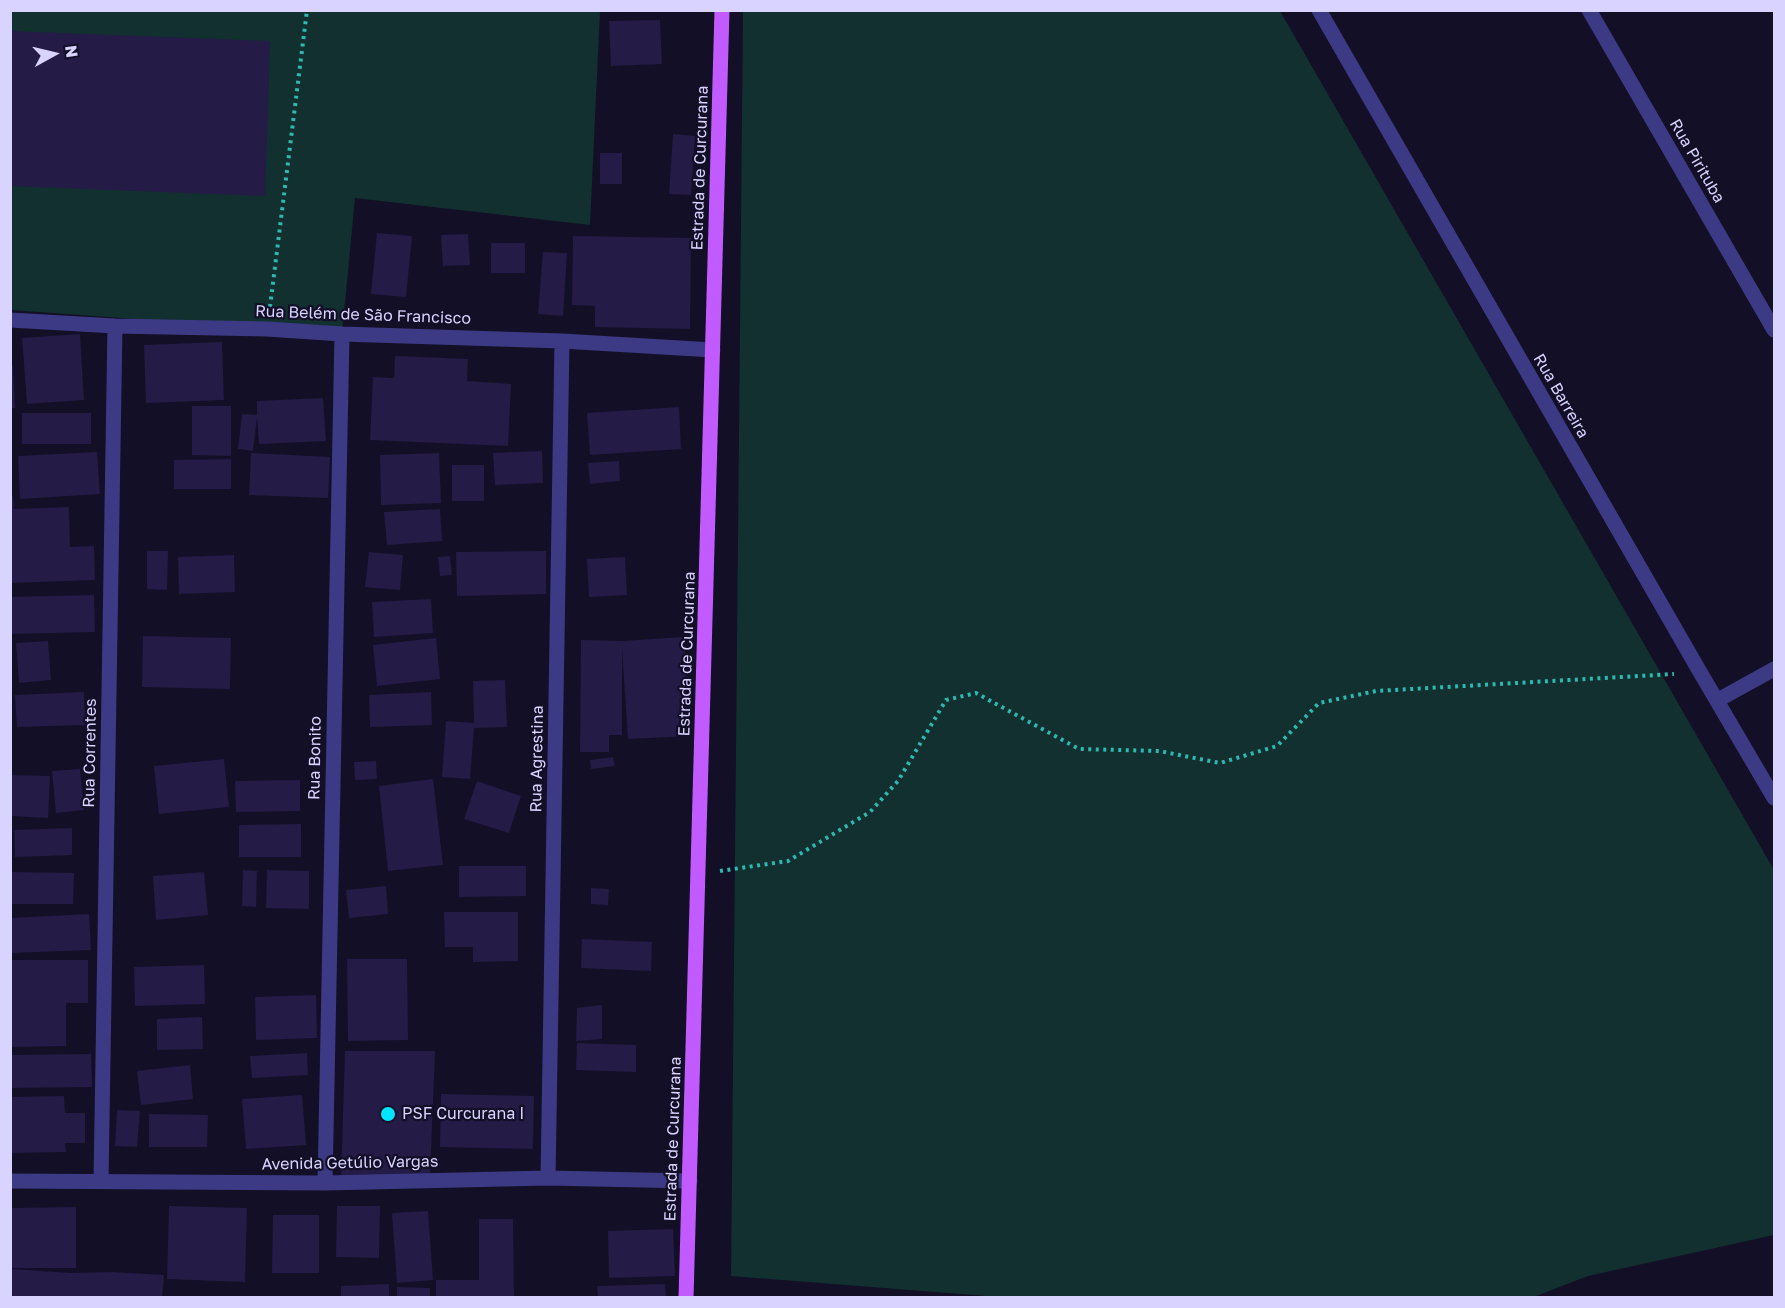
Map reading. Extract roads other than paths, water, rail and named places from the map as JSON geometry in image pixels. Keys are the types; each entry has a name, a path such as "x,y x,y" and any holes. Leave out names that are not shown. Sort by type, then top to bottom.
{"main road":[{"name":"Estrada de Curcurana","path":"686,1298 722,10"}],"street":[{"name":"Rua Barreira","path":"1319,10 1774,798"},
{"name":"Rua Pirituba","path":"1589,10 1774,330"},
{"name":"Rua Belém de São Francisco","path":"10,320 115,326 267,329 342,334 562,341 713,350"},
{"name":"Rua Correntes","path":"101,1181 115,326"},
{"name":"Rua Bonito","path":"325,1183 342,334"},
{"name":"Rua Agrestina","path":"548,1178 562,341"},
{"path":"1718,700 1774,669"},
{"name":"Avenida Getúlio Vargas","path":"10,1181 325,1183 548,1178 690,1180"}],"place":[{"name":"PSF Curcurana I","path":"388,1114"}]}
